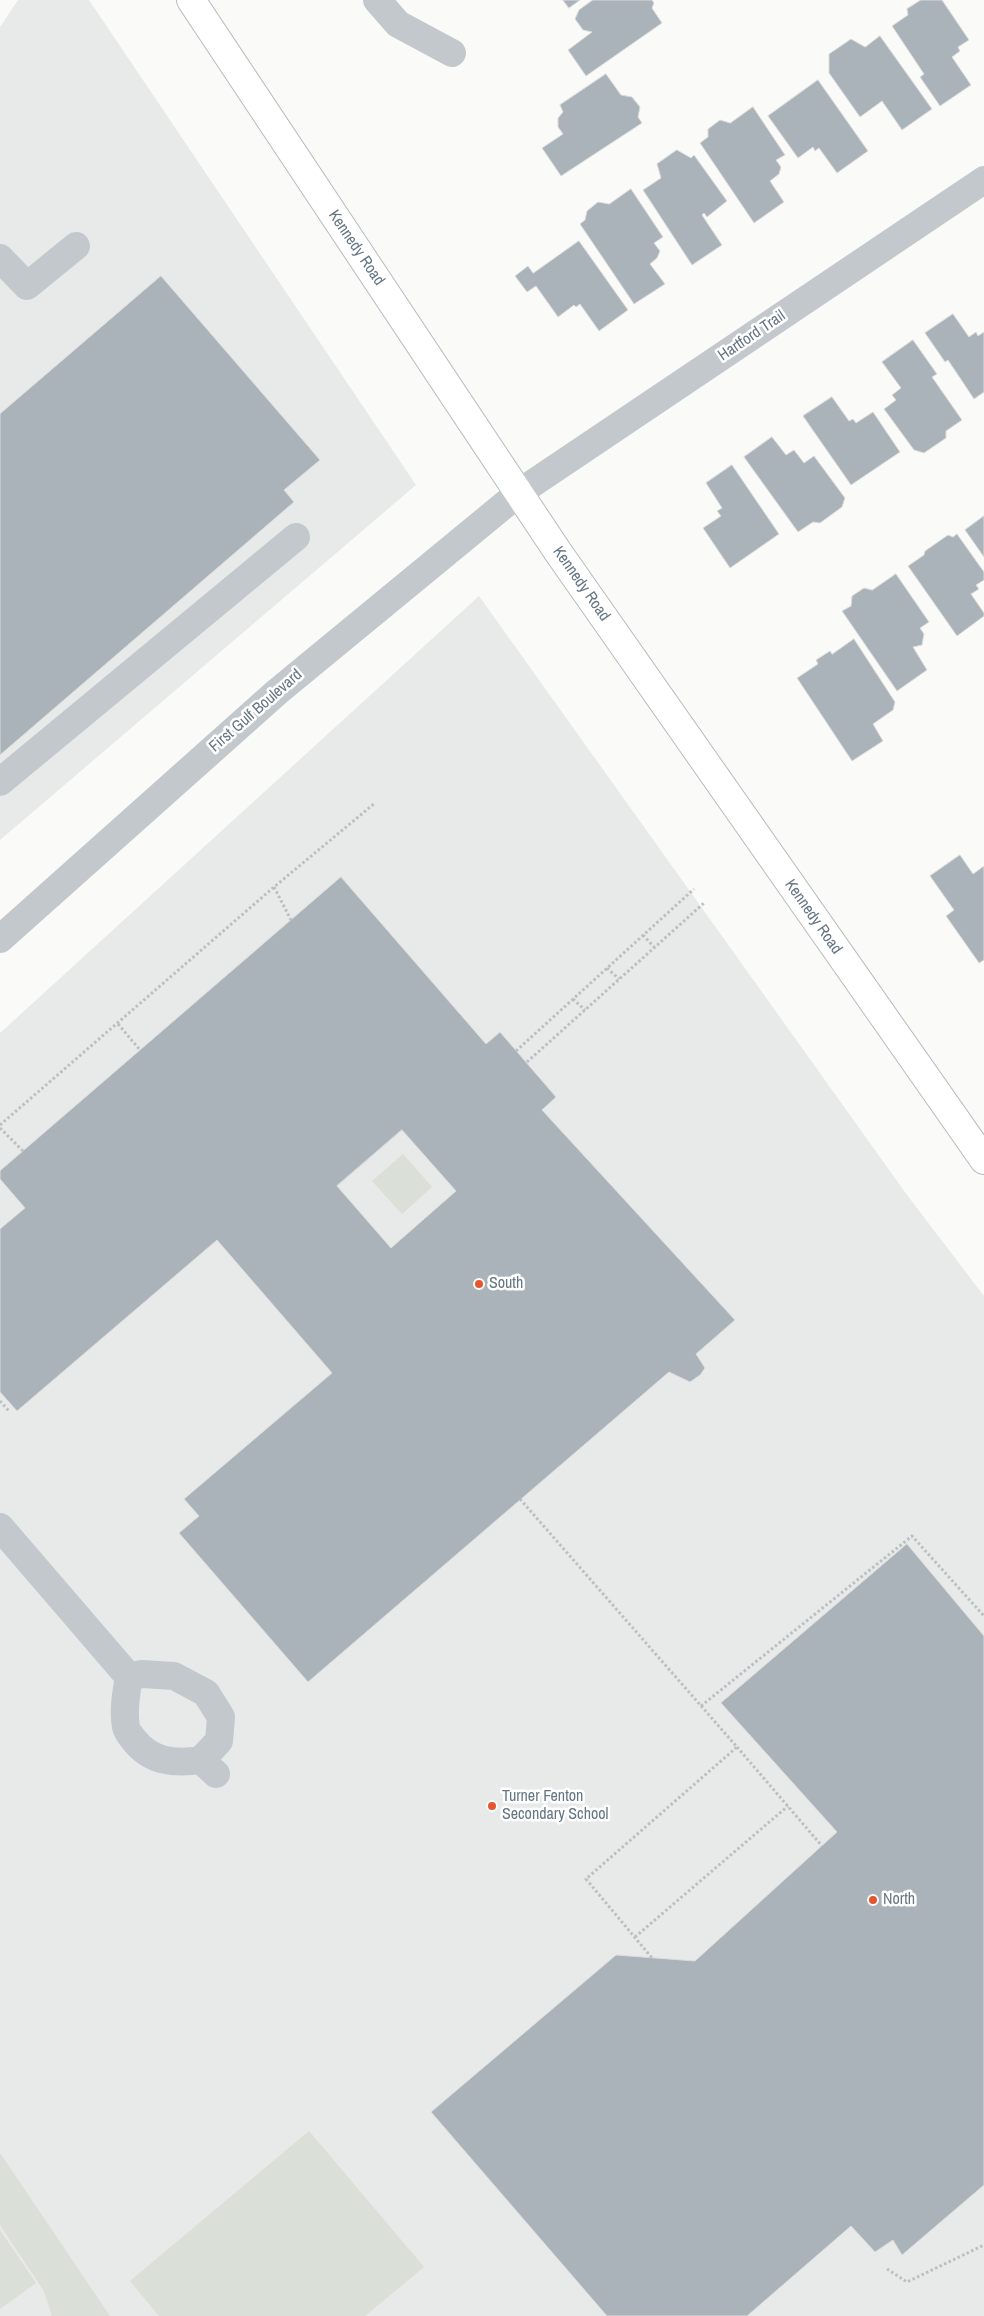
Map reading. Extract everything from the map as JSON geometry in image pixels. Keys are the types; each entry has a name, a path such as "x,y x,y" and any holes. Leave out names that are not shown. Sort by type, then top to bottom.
{"main road":[{"name":"Kennedy Road","path":"191,0 520,492 558,552 984,1160"}],"street":[{"path":"377,0 398,24 452,53"},
{"name":"Hartford Trail","path":"520,492 984,180"},
{"path":"0,258 27,286 76,246"},
{"name":"First Gulf Boulevard","path":"0,939 277,692 520,492"},
{"path":"0,782 296,537"},
{"path":"0,1527 129,1677"},
{"path":"142,1674 174,1676 206,1692 222,1717 219,1741 208,1767 162,1760 141,1750 126,1730 125,1698 129,1677 142,1674"}],"path":[{"path":"22,1151 0,1127 274,887 375,803"},
{"path":"274,887 291,920"},
{"path":"516,1051 694,889"},
{"path":"527,1062 704,903"},
{"path":"643,935 654,948"},
{"path":"607,968 619,980"},
{"path":"573,998 585,1010"},
{"path":"118,1024 140,1050"},
{"path":"0,1400 9,1411"},
{"path":"520,1500 822,1846"},
{"path":"701,1706 912,1536 984,1616"},
{"path":"652,1958 586,1879 736,1747"},
{"path":"635,1937 788,1806"},
{"path":"888,2269 907,2282 984,2246"}],"shaded area":[{"path":"18,0 89,0 416,485 0,840 0,27"},
{"name":"Turner Fenton Secondary School","path":"479,596 907,1195 984,1296 984,2316 0,2316 0,1033"},
{"path":"403,1154 432,1187 402,1214 372,1181"},
{"path":"309,2131 424,2267 365,2316 159,2316 130,2281"},
{"path":"0,2153 110,2316 52,2316 44,2291 0,2225"},
{"path":"0,2230 36,2283 0,2309"}],"building":[{"path":"563,0 580,0 569,8"},
{"path":"593,0 652,0 654,3 652,8 662,23 586,76 568,50 592,32 583,30 575,19 579,10"},
{"path":"921,0 942,0 969,40 958,47 960,51 952,57 971,85 940,106 920,77 924,74 892,26 908,15 907,9"},
{"path":"880,36 932,109 902,130 882,101 860,117 829,73 829,54 851,39 865,47"},
{"path":"606,74 621,95 632,97 640,107 638,117 642,123 561,176 542,148 563,134 558,127 558,118 563,112 560,105"},
{"path":"818,80 868,151 837,173 819,148 815,151 813,147 798,158 768,116"},
{"path":"753,107 785,155 776,160 781,167 779,174 770,181 784,202 754,223 700,143 708,137 708,129 720,120 730,123"},
{"path":"677,150 691,158 694,155 727,201 707,217 704,213 702,215 722,245 692,265 643,190 661,178 657,164"},
{"path":"631,189 663,237 654,243 660,251 657,258 650,264 665,284 634,304 580,224 585,220 587,211 598,202 609,204"},
{"path":"579,241 628,310 599,331 580,304 576,307 574,305 558,317 536,286 527,292 515,276 528,266 533,273"},
{"path":"161,276 320,460 284,490 294,502 0,755 0,414"},
{"path":"953,314 969,337 976,332 978,336 984,332 984,392 974,399 948,360 945,362 925,333"},
{"path":"913,340 937,374 932,377 962,420 946,431 946,438 924,453 914,450 884,409 896,400 892,395 901,388 882,362"},
{"path":"832,397 849,421 853,419 856,423 873,412 900,452 851,485 803,416"},
{"path":"772,437 786,455 794,450 804,463 814,456 845,498 842,507 820,523 813,522 798,532 744,457"},
{"path":"732,465 779,534 730,568 703,528 721,516 717,511 722,508 706,483"},
{"path":"984,516 984,557 965,530"},
{"path":"957,534 984,572 984,580 976,585 979,589 971,594 984,613 984,616 957,636 908,566 948,535 953,537"},
{"path":"896,574 929,622 920,628 924,634 922,645 913,647 927,670 897,691 842,611 851,606 852,596 864,588 872,590"},
{"path":"854,639 895,702 893,710 873,724 883,741 852,761 797,678 818,664 816,660 830,651 832,654"},
{"path":"960,855 973,874 984,866 984,960 979,963 946,916 954,910 930,876"},
{"name":"South","path":"341,877 486,1044 500,1032 556,1097 542,1110 735,1320 696,1354 705,1368 700,1375 690,1382 669,1372 308,1682 179,1533 199,1516 184,1499 332,1373 217,1240 17,1411 0,1392 0,1229 25,1208 0,1179 0,1171","holes":["402,1130 456,1191 391,1248 337,1186"]},
{"name":"North","path":"907,1544 984,1636 984,2185 902,2255 893,2240 875,2252 851,2226 747,2316 607,2316 431,2112 616,1955 695,1961 837,1832 721,1703"}],"place":[{"name":"South","path":"479,1284"},
{"name":"Turner Fenton Secondary School","path":"492,1806"},
{"name":"North","path":"873,1900"}]}
